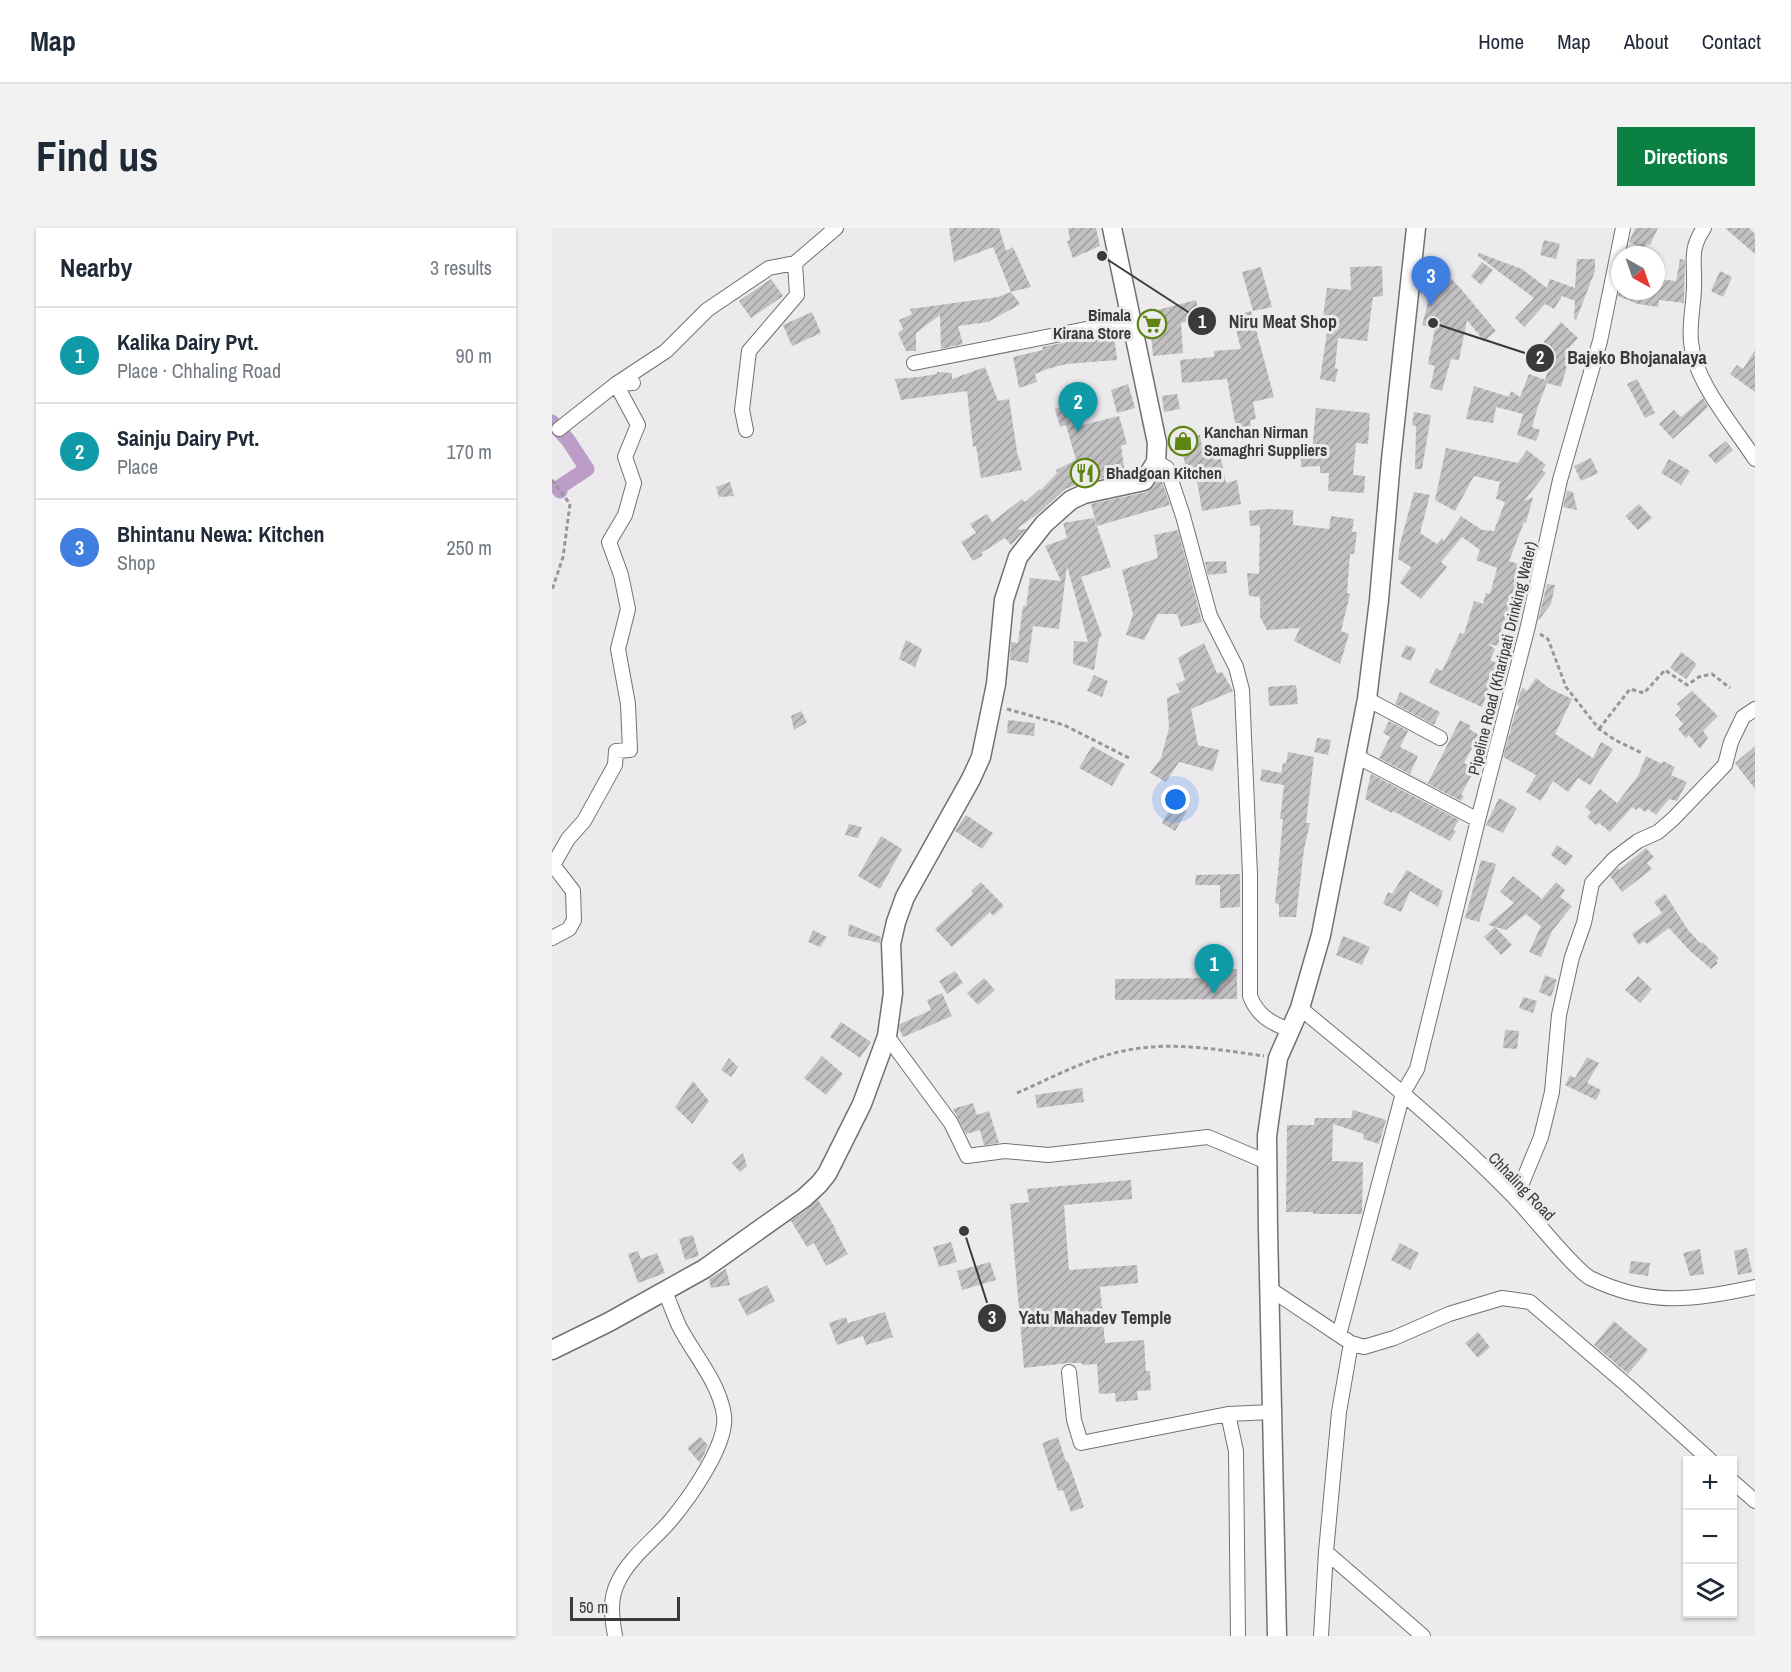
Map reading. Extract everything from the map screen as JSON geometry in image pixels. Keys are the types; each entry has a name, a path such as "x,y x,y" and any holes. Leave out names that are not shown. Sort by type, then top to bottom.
{"main road":[{"path":"552,1350 609,1322 704,1269 804,1198 827,1174 862,1104 887,1036 893,993 891,944 896,922 905,897 981,757 996,684 1004,600 1018,557 1044,524 1071,500 1084,494 1139,483 1148,478 1156,462 1156,443 1112,228"},
{"path":"1277,1636 1267,1136 1278,1058 1300,1008 1321,935 1367,699 1416,228"}],"street":[{"path":"559,429 616,384 666,351 707,310 769,268 795,263 836,228"},
{"name":"Pipeline Road (Kharipati Drinking Water)","path":"1339,1335 1403,1093 1417,1069 1528,626 1560,480 1600,341 1623,228"},
{"path":"1704,228 1697,237 1692,252 1695,271 1691,340 1694,357 1700,374 1755,459"},
{"path":"746,430 742,410 749,351 797,295 795,263"},
{"path":"914,363 1132,320"},
{"path":"616,384 633,383"},
{"path":"552,938 569,929 574,920 573,891 553,865 568,839 584,821 615,765 616,751 630,750 627,704 618,649 628,609 621,575 609,542 626,515 634,483 625,457 638,425 616,384"},
{"path":"1156,462 1167,468 1183,516 1210,616 1236,666 1242,690 1250,875 1250,996 1258,1012 1267,1020 1291,1031"},
{"path":"1367,699 1440,738"},
{"path":"1513,1196 1522,1184 1540,1137 1549,1103 1559,1015 1572,957 1584,923 1592,883 1614,859 1638,841 1658,832 1673,819 1725,765 1731,742 1743,717 1755,709"},
{"path":"1356,756 1478,820"},
{"name":"Chhaling Road","path":"1300,1008 1403,1093 1513,1196 1547,1236 1588,1277 1632,1294 1689,1299 1755,1287"},
{"path":"887,1036 951,1123 967,1156 1005,1151 1048,1155 1208,1137 1267,1162"},
{"path":"1270,1289 1351,1343 1364,1347 1394,1338 1449,1314 1502,1298 1530,1302 1705,1456"},
{"path":"615,1636 611,1612 617,1584 629,1565 672,1518 686,1499 715,1453 724,1428 722,1404 712,1381 679,1326 665,1292"},
{"path":"1321,1636 1339,1412 1351,1343"},
{"path":"1069,1371 1074,1420 1081,1443 1228,1414 1272,1412"},
{"path":"1228,1414 1236,1451 1238,1636"},
{"path":"1737,1485 1755,1501"},
{"path":"1326,1552 1422,1636"}],"path":[{"path":"552,480 570,504 562,557 552,590"},
{"path":"1528,626 1548,639 1566,687 1599,729 1615,740 1642,753"},
{"path":"1599,729 1630,689 1644,693 1665,670 1687,685 1699,677 1712,674 1730,688"},
{"path":"991,705 1064,725 1131,759"},
{"path":"1017,1093 1085,1063 1132,1049 1161,1046 1232,1051 1278,1058"}],"building":[{"path":"949,228 999,228 1006,251 1013,247 1031,287 1011,292 993,247 954,262"},
{"path":"1068,228 1096,228 1100,246 1073,258 1067,241 1070,240"},
{"path":"1635,228 1658,228 1650,245 1638,246 1629,242"},
{"path":"1725,228 1749,228 1755,234 1755,254"},
{"path":"1544,240 1560,244 1556,259 1540,255"},
{"path":"1479,253 1522,269 1547,288 1550,279 1575,288 1577,259 1595,259 1595,271 1576,320 1574,319 1575,301 1562,296 1554,309 1545,304 1524,327 1515,318 1534,298 1478,256"},
{"path":"1680,259 1685,260 1684,303 1659,300 1665,300 1665,280 1676,281"},
{"path":"1482,262 1493,270 1481,285 1471,276"},
{"path":"1437,264 1496,331 1484,341 1467,320 1459,360 1451,359 1442,391 1430,388 1435,366 1428,364 1435,328 1422,325 1427,307 1429,273"},
{"path":"1382,266 1383,296 1373,297 1367,341 1338,338 1335,368 1338,369 1335,382 1320,379 1329,319 1323,318 1327,288 1351,290 1350,267"},
{"path":"1261,267 1272,307 1253,311 1242,272"},
{"path":"1720,271 1732,277 1723,297 1711,291"},
{"path":"771,279 783,296 751,318 739,301"},
{"path":"1011,292 1020,304 988,322 958,326 963,344 941,349 940,315 916,333 916,351 906,351 898,333 903,329 899,320 912,314 910,309 998,297"},
{"path":"1196,300 1200,318 1181,323 1183,353 1153,356 1146,313"},
{"path":"1628,300 1659,300 1658,307"},
{"path":"1251,311 1274,397 1253,402 1256,419 1250,420 1251,426 1236,428 1227,379 1182,383 1180,360 1214,357 1214,351 1241,349 1234,322 1239,320 1237,315"},
{"path":"812,312 821,333 792,346 783,325"},
{"path":"1561,322 1578,338 1568,349 1565,365 1567,366 1561,387 1547,383 1532,427 1540,430 1536,441 1517,435 1523,414 1496,407 1493,423 1466,419 1474,386 1509,397 1511,391 1520,397 1529,374 1545,380 1552,356 1540,346"},
{"path":"1114,333 1117,360 1066,364 1047,369 1035,374 1037,382 1019,388 1013,357 1043,350 1042,347"},
{"path":"1755,350 1755,392 1730,374 1737,365 1743,369"},
{"path":"985,367 998,401 1009,399 1022,470 981,478 976,446 973,447 967,391 901,400 895,379 937,374 937,372 952,373 952,379"},
{"path":"1637,379 1655,413 1645,418 1627,384"},
{"path":"1128,384 1135,408 1117,413 1111,390"},
{"path":"1177,394 1180,409 1164,412 1162,396"},
{"path":"1703,398 1708,407 1673,439 1659,424 1674,410 1681,417"},
{"path":"1077,403 1083,425 1119,416 1127,444 1121,446 1125,474 1084,482 1065,489 1039,513 1018,528 1019,530 1026,529 1011,545 1005,538 981,553 983,555 973,561 961,542 976,533 970,524 987,514 992,522 1022,499 1025,502 1041,490 1057,473 1056,470 1076,460 1066,425 1060,427 1055,409"},
{"path":"1316,408 1370,413 1368,444 1356,443 1353,475 1365,476 1364,493 1328,491 1329,473 1320,473 1320,466 1301,467 1301,452 1312,452"},
{"path":"1414,412 1431,415 1422,469 1415,469 1416,426 1412,425"},
{"path":"1200,435 1202,448 1212,446 1214,460 1221,459 1226,483 1237,480 1241,504 1202,511 1196,474 1192,474 1191,468 1186,469 1183,453 1178,454 1175,439"},
{"path":"1726,441 1733,450 1716,464 1708,455"},
{"path":"1446,448 1518,463 1527,450 1546,465 1542,470 1546,473 1524,501 1533,497 1526,523 1524,522 1509,561 1524,566 1511,614 1507,613 1501,633 1503,633 1497,646 1488,644 1495,649 1490,660 1497,663 1482,707 1429,683 1436,668 1442,671 1460,633 1464,634 1474,601 1483,604 1486,593 1490,594 1497,568 1476,560 1480,550 1462,537 1441,562 1447,567 1421,599 1400,583 1411,567 1398,559 1414,492 1430,495 1420,533 1437,544 1442,538 1444,541 1461,516 1482,530 1494,531 1505,502 1496,499 1500,482 1474,476 1455,511 1435,500"},
{"path":"1591,458 1598,473 1581,481 1574,466"},
{"path":"1669,459 1690,471 1681,485 1661,473"},
{"path":"1161,478 1170,505 1097,526 1091,504 1147,492"},
{"path":"730,482 734,496 719,497 716,487"},
{"path":"1567,491 1573,492 1577,510 1563,507"},
{"path":"1639,504 1652,518 1638,530 1625,516"},
{"path":"1293,510 1293,525 1329,529 1331,516 1354,519 1352,532 1357,532 1354,554 1350,554 1347,593 1350,594 1341,631 1349,634 1340,664 1294,641 1300,628 1267,630 1260,617 1260,608 1266,605 1260,607 1260,597 1249,596 1247,573 1259,574 1260,525 1250,526 1249,511"},
{"path":"1094,518 1111,567 1081,577 1102,636 1099,638 1094,670 1073,664 1074,641 1088,642 1067,566 1059,629 1033,626 1028,663 1010,660 1011,642 1018,643 1023,606 1026,606 1030,578 1061,581 1045,546 1067,538 1063,523"},
{"path":"1178,530 1202,622 1181,627 1177,614 1158,614 1144,640 1126,635 1133,614 1122,570 1158,558 1154,535"},
{"path":"1226,561 1227,573 1208,575 1205,562"},
{"path":"1547,584 1555,585 1551,604 1538,621"},
{"path":"906,640 922,649 915,667 899,659"},
{"path":"1204,643 1217,673 1222,672 1233,691 1191,709 1198,745 1219,750 1213,771 1179,762 1166,782 1150,773 1161,758 1169,728 1167,698 1180,692 1176,684 1185,680 1178,658"},
{"path":"1406,645 1416,649 1411,661 1401,657"},
{"path":"1681,652 1697,664 1686,679 1670,668"},
{"path":"1094,675 1108,681 1102,697 1087,691"},
{"path":"1536,678 1549,688 1572,699 1555,734 1593,758 1601,742 1613,749 1590,785 1578,778 1568,792 1553,781 1541,801 1526,792 1536,775 1503,757 1519,706 1517,705 1520,693 1523,688 1527,691"},
{"path":"1296,685 1298,704 1269,706 1268,687"},
{"path":"1692,691 1718,716 1703,731 1708,738 1700,749 1689,735 1686,738 1678,729 1683,724 1675,715 1681,709 1677,704"},
{"path":"1400,692 1440,712 1434,725 1395,704"},
{"path":"801,711 807,722 794,730 791,716"},
{"path":"1008,720 1035,723 1034,736 1007,733"},
{"path":"1460,720 1471,726 1469,729 1479,735 1464,763 1475,769 1461,795 1464,796 1461,801 1379,758 1390,737 1383,733 1389,721 1408,731 1400,747 1418,756 1410,774 1428,783"},
{"path":"1317,738 1331,740 1328,755 1314,752"},
{"path":"1092,746 1125,764 1112,786 1079,768"},
{"path":"1755,746 1755,789 1735,763"},
{"path":"1288,752 1314,757 1306,823 1310,823 1304,849 1296,917 1279,917 1279,904 1275,903 1284,785 1260,781 1262,769 1281,773 1283,763 1286,764"},
{"path":"1646,756 1662,764 1663,761 1675,767 1671,775 1687,782 1677,801 1669,799 1656,815 1648,809 1645,812 1639,807 1636,810 1632,807 1610,832 1599,823 1596,825 1587,817 1591,812 1585,807 1600,789 1617,803 1638,776"},
{"path":"1371,774 1459,820 1450,841 1365,799"},
{"path":"1499,798 1517,808 1503,833 1486,825"},
{"path":"1172,806 1187,811 1175,831 1162,823"},
{"path":"966,815 993,833 982,849 955,831"},
{"path":"849,824 862,827 858,838 845,835"},
{"path":"881,836 902,849 880,889 858,876"},
{"path":"1557,845 1573,856 1566,866 1551,855"},
{"path":"1646,848 1654,857 1647,863 1652,869 1622,892 1610,876"},
{"path":"1481,860 1496,864 1479,922 1465,918"},
{"path":"1407,870 1443,891 1438,907 1410,891 1401,912 1383,904 1388,892 1392,894"},
{"path":"1240,874 1240,907 1220,908 1220,885 1195,885 1196,875"},
{"path":"1513,876 1542,899 1556,882 1565,890 1560,897 1572,906 1552,931 1541,957 1529,952 1541,926 1526,914 1506,930 1488,925 1514,903 1500,892"},
{"path":"981,882 1004,906 993,916 990,912 952,947 935,929 973,894 971,891"},
{"path":"1665,894 1688,930 1719,958 1716,961 1718,963 1711,969 1669,928 1647,944 1644,941 1639,945 1632,934 1662,913 1654,902"},
{"path":"849,924 881,937 880,943 848,936"},
{"path":"1495,927 1512,945 1501,955 1484,937"},
{"path":"813,930 827,937 820,947 808,942"},
{"path":"1343,936 1370,947 1362,965 1336,955"},
{"path":"1219,969 1237,969 1237,999 1115,1000 1115,979 1219,978"},
{"path":"955,971 963,983 947,994 939,981"},
{"path":"1545,975 1557,980 1551,997 1539,992"},
{"path":"1638,976 1652,989 1640,1003 1625,990"},
{"path":"984,978 995,990 978,1005 967,993"},
{"path":"942,993 952,1016 903,1037 899,1028 900,1024 931,1010 927,1000"},
{"path":"1523,997 1537,1001 1533,1013 1519,1008"},
{"path":"841,1022 871,1042 860,1058 830,1037"},
{"path":"1505,1030 1519,1031 1517,1049 1503,1048"},
{"path":"822,1056 843,1074 826,1095 804,1078"},
{"path":"1587,1057 1599,1063 1587,1083 1601,1090 1596,1100 1565,1085 1570,1075 1575,1078"},
{"path":"729,1058 738,1067 731,1077 721,1070"},
{"path":"693,1081 709,1101 692,1124 675,1107"},
{"path":"1082,1088 1084,1102 1037,1108 1035,1095"},
{"path":"973,1103 977,1115 989,1111 999,1143 984,1145 980,1130 966,1134 953,1109"},
{"path":"1353,1110 1386,1120 1379,1144 1363,1139 1364,1134 1333,1124 1332,1161 1363,1162 1362,1214 1286,1212 1287,1125 1314,1125 1315,1118 1351,1118"},
{"path":"743,1153 747,1166 740,1172 732,1163"},
{"path":"1131,1180 1132,1199 1064,1205 1069,1270 1137,1265 1138,1283 1100,1287 1105,1343 1144,1340 1146,1371 1150,1371 1151,1390 1137,1391 1138,1400 1116,1402 1115,1393 1099,1394 1097,1364 1069,1363 1024,1368 1010,1204 1029,1202 1027,1189"},
{"path":"818,1200 848,1254 826,1266 814,1243 807,1247 791,1221"},
{"path":"693,1235 699,1256 685,1260 679,1239"},
{"path":"951,1242 957,1262 939,1267 933,1247"},
{"path":"1400,1243 1419,1253 1410,1270 1391,1260"},
{"path":"1747,1248 1752,1272 1738,1275 1734,1251"},
{"path":"1700,1249 1704,1274 1690,1276 1683,1253"},
{"path":"638,1251 641,1259 657,1253 665,1273 638,1283 628,1254"},
{"path":"1631,1261 1650,1263 1648,1276 1629,1273"},
{"path":"990,1262 996,1280 962,1290 957,1271"},
{"path":"726,1269 730,1285 711,1288 709,1279"},
{"path":"767,1285 775,1301 747,1316 738,1299"},
{"path":"885,1312 893,1337 866,1345 863,1336 837,1345 829,1323 846,1317 848,1323"},
{"path":"1614,1321 1648,1350 1628,1374 1594,1345"},
{"path":"1478,1332 1490,1347 1478,1358 1465,1343"},
{"path":"700,1437 708,1445 700,1463 687,1448"},
{"path":"1058,1437 1084,1507 1071,1512 1063,1490 1058,1491 1042,1443"}],"waterway":[{"path":"552,422 568,440 587,469 558,488 560,491"}],"place":[{"name":"Niru Meat Shop","path":"1102,256"},
{"name":"Bhintanu Newa: Kitchen","path":"1431,306"},
{"name":"Bajeko Bhojanalaya","path":"1433,323"},
{"name":"Bimala Kirana Store","path":"1152,324"},
{"name":"Sainju Dairy Pvt.","path":"1078,432"},
{"name":"Kanchan Nirman Samaghri Suppliers","path":"1183,441"},
{"name":"Bhadgoan Kitchen","path":"1085,473"},
{"name":"Kalika Dairy Pvt.","path":"1214,994"},
{"name":"Yatu Mahadev Temple","path":"964,1231"}]}
